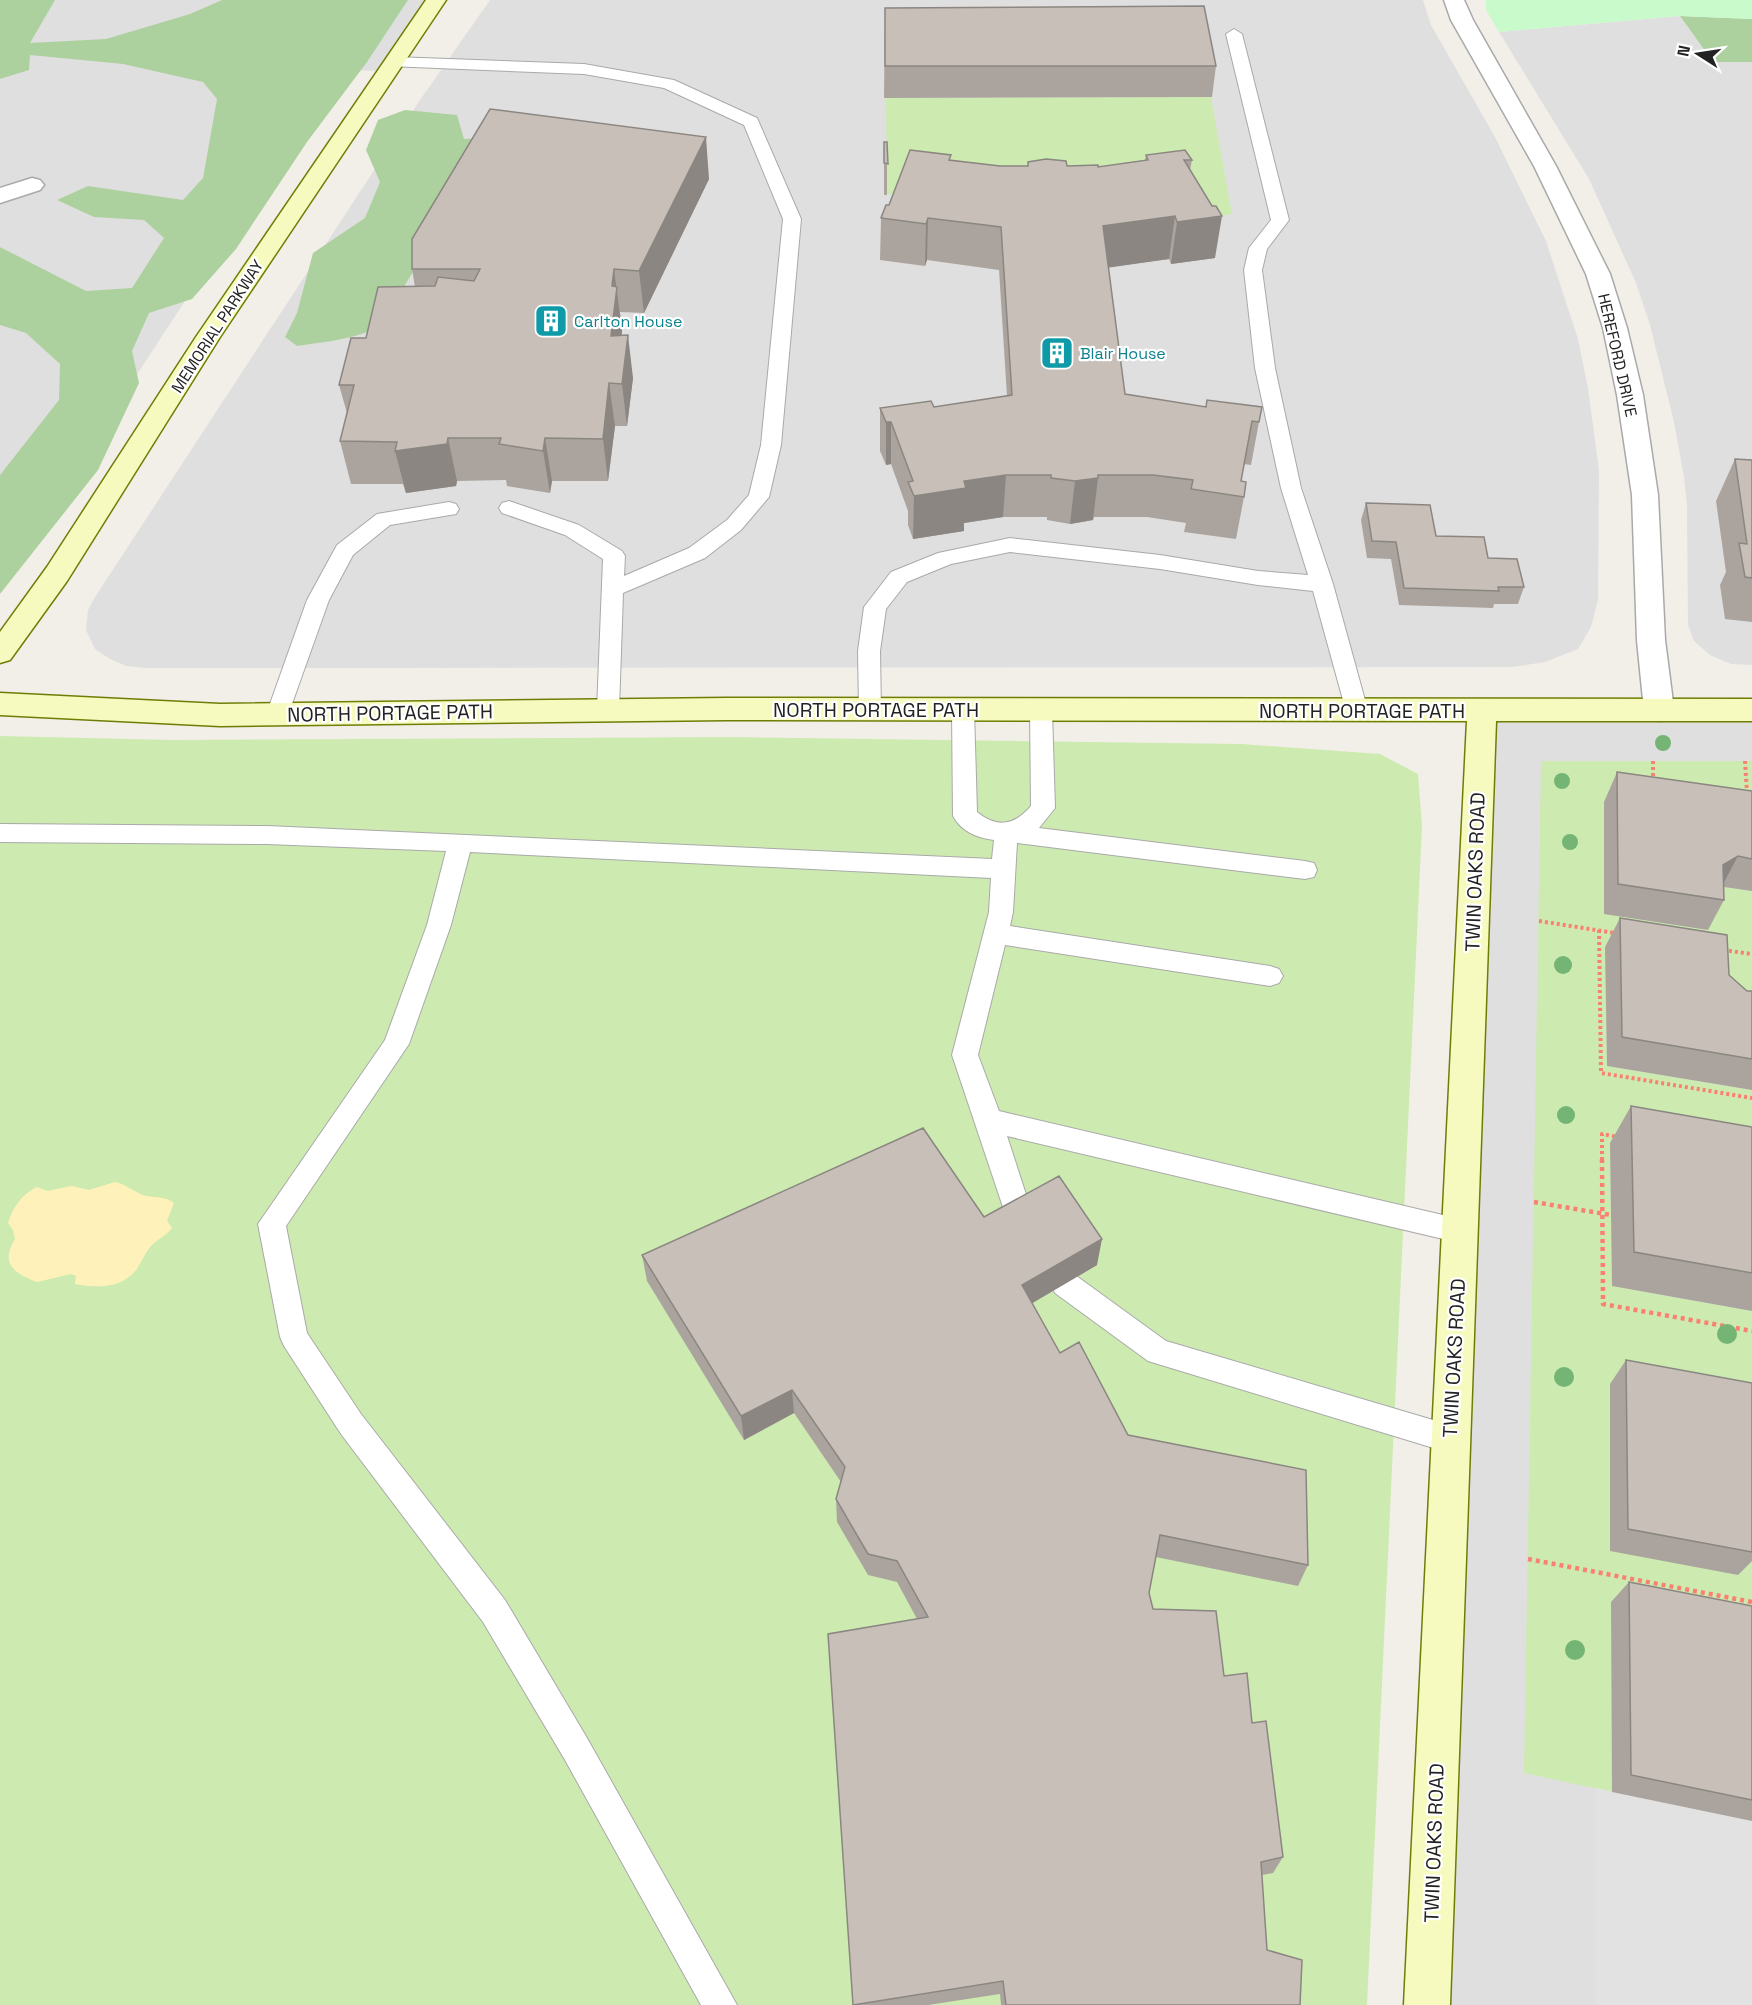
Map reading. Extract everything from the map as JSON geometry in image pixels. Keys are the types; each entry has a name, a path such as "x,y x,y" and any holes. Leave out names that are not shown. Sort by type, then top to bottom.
{"main road":[{"name":"MEMORIAL PARKWAY","path":"0,653 57,574 208,337 436,0"},
{"name":"NORTH PORTAGE PATH","path":"0,704 220,715 608,710 1752,710"},
{"name":"TWIN OAKS ROAD","path":"1427,2005 1482,710"}],"street":[{"name":"HEREFORD DRIVE","path":"1454,0 1461,20 1555,186 1598,274 1615,328 1630,395 1645,495 1651,640 1659,710"},
{"path":"0,196 32,185"}],"lane":[{"path":"1234,34 1280,220 1258,248 1253,270 1265,368 1291,488 1322,584 1357,711"},
{"path":"394,62 584,69 668,84 751,122 792,219 771,445 759,497 734,525 697,553 614,588"},
{"path":"509,508 572,530 614,556 608,710"},
{"path":"277,715 318,600 345,550 384,519 449,509"},
{"path":"870,710 869,651 875,607 899,577 946,558 1010,545 1160,562 1258,578 1322,584"},
{"path":"963,710 965,816 983,830 1305,870"},
{"path":"1006,833 1032,821 1043,808 1041,711"},
{"path":"0,832 266,835 1003,869"},
{"path":"1006,833 1001,912 965,1055 989,1120 1021,1222"},
{"path":"460,843 439,925 396,1044 272,1224 294,1337 351,1424 494,1611 576,1749 720,2005"},
{"path":"994,934 1270,976"},
{"path":"989,1120 1460,1231"},
{"path":"1065,1284 1158,1352 1450,1439"}],"path":[{"path":"1653,761 1653,790"},
{"path":"1745,761 1747,803"},
{"path":"1539,921 1622,934"},
{"path":"1599,930 1601,1073 1752,1098"},
{"path":"1717,949 1752,954"},
{"path":"1625,1138 1602,1134 1603,1304 1752,1331"},
{"path":"1534,1202 1611,1215"},
{"path":"1528,1559 1752,1602"}],"shaded area":[{"path":"0,0 436,0 389,71 336,70 32,535 0,574"},
{"path":"490,0 1423,0 1431,25 1495,137 1546,241 1578,339 1588,388 1599,470 1598,600 1591,627 1578,649 1545,662 1512,667 147,668 126,666 110,659 95,649 86,630 88,610 95,597 420,100"},
{"path":"1680,16 1713,62 1752,62 1752,665 1731,664 1710,655 1694,641 1688,625 1687,506 1684,477 1674,422 1650,325 1636,283 1589,179 1499,32"},
{"path":"1482,710 1752,710 1752,2005 1427,2005"},
{"path":"1596,1788 1752,1821 1752,2005 1596,2005"}],"green space":[{"path":"0,0 55,0 30,43 106,39 190,14 222,0 408,0 367,62 307,142 236,249 192,299 149,313 132,351 139,383 98,470 0,594 0,475 59,400 60,364 26,333 0,325 0,247 86,291 132,288 164,238 144,220 94,217 57,200 88,186 183,200 203,178 217,99 203,82 123,64 30,55 29,70 0,79"},
{"path":"1486,0 1752,0 1752,19 1680,16 1499,32 1486,10"},
{"path":"1680,16 1752,19 1752,62 1713,62"},
{"path":"1211,97 1232,214 1191,221 887,194 886,98"},
{"path":"405,110 457,115 464,139 504,137 438,231 405,285 405,305 394,316 370,331 342,339 297,346 285,337 297,313 313,253 365,218 380,182 366,150 378,120"},
{"path":"0,736 173,740 730,737 1242,744 1380,754 1418,774 1422,826 1367,2005 0,2005"},
{"path":"1541,761 1752,761 1752,824 1722,886 1752,891 1752,1023 1605,948 1607,1066 1752,1090 1752,1167 1610,1144 1612,1286 1752,1311 1752,1411 1610,1385 1611,1550 1752,1511 1752,1699 1611,1603 1612,1792 1524,1773"}],"sand":[{"path":"115,1182 142,1195 164,1198 174,1203 167,1221 172,1228 151,1246 130,1276 116,1284 91,1286 75,1284 76,1276 71,1274 37,1282 16,1271 9,1261 15,1239 8,1223 15,1206 27,1193 37,1187 47,1191 72,1186 89,1190"}],"building":[{"path":"1204,6 1216,66 885,66 885,8"},
{"name":"Carlton House","path":"490,109 706,137 639,271 614,269 612,286 617,287 611,336 628,335 622,384 609,383 603,439 545,438 543,451 499,444 501,438 448,438 447,444 395,451 397,442 340,441 354,385 339,385 351,338 366,338 378,287 435,286 438,277 474,281 480,269 412,269 412,239"},
{"path":"884,142 887,142 888,164 884,163"},
{"name":"Blair House","path":"910,150 951,155 949,160 1000,166 1028,166 1028,162 1046,159 1066,161 1067,166 1098,165 1098,167 1148,160 1146,155 1185,150 1192,160 1184,160 1212,206 1216,206 1222,216 1177,222 1175,216 1103,226 1125,394 1206,407 1207,400 1262,407 1259,422 1252,421 1241,481 1246,482 1244,497 1191,489 1193,480 1153,475 1098,475 1098,478 1075,481 1051,478 1051,475 1006,475 964,481 966,488 914,496 908,482 913,481 891,422 886,422 880,408 931,401 934,407 1012,395 1001,227 928,218 926,224 881,218 886,205 889,205"},
{"path":"1735,459 1752,460 1752,578 1745,577 1739,543 1747,544"},
{"path":"1366,503 1430,505 1436,536 1484,537 1488,558 1517,559 1524,587 1498,587 1499,591 1404,588 1396,542 1372,541"},
{"path":"1617,772 1752,791 1752,859 1738,856 1723,865 1724,900 1618,884"},
{"path":"1620,918 1727,935 1729,975 1747,991 1752,991 1752,1059 1622,1037"},
{"path":"1631,1106 1752,1127 1752,1273 1634,1252"},
{"path":"923,1128 984,1217 1059,1176 1102,1239 1022,1285 1060,1353 1079,1342 1128,1435 1306,1470 1308,1565 1160,1535 1149,1593 1153,1609 1216,1611 1224,1676 1247,1673 1252,1723 1266,1721 1283,1857 1261,1862 1267,1950 1302,1960 1300,2005 1006,2005 1003,1981 853,2005 828,1634 928,1617 897,1561 868,1554 836,1499 845,1467 792,1390 741,1416 642,1255"},
{"path":"1626,1360 1752,1383 1752,1552 1628,1529"},
{"path":"1629,1582 1752,1606 1752,1800 1631,1775"}],"place":[{"name":"Carlton House","path":"551,321"},
{"name":"Blair House","path":"1057,353"}]}
